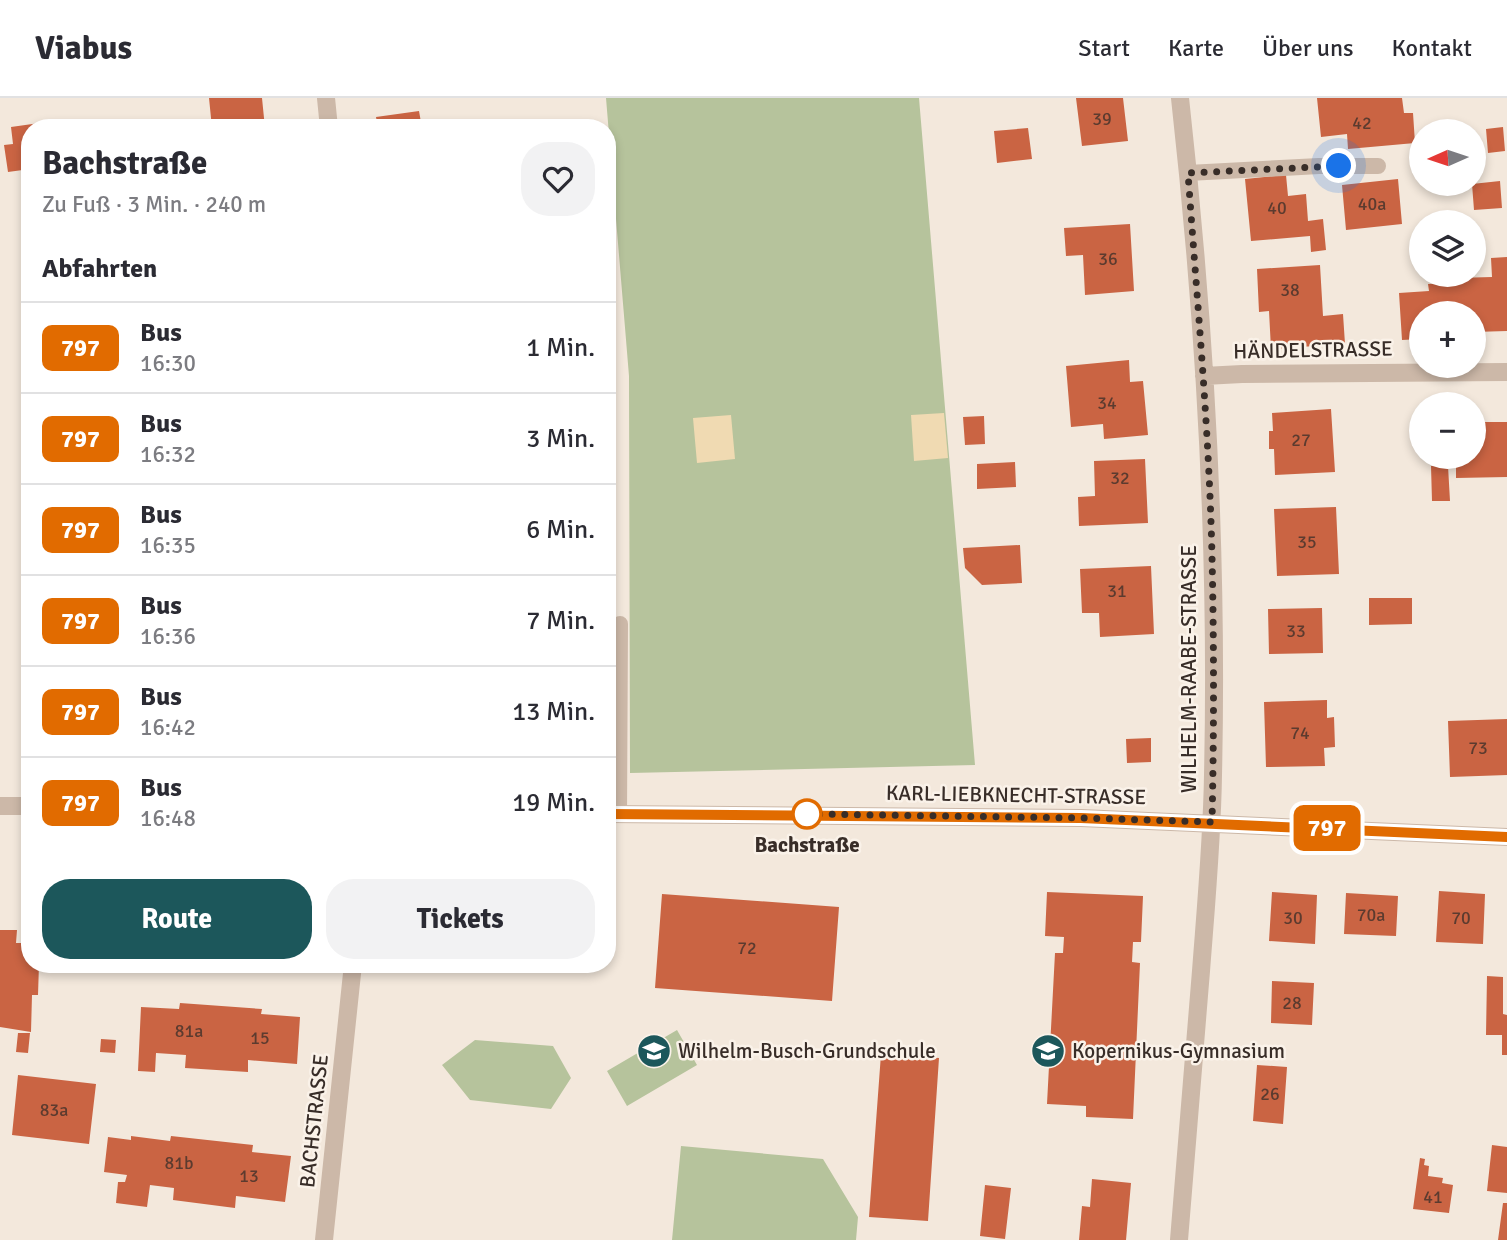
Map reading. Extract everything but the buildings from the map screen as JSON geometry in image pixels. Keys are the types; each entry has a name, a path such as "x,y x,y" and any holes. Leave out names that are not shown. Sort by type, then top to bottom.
{"street":[{"path":"326,98 328,119"},
{"name":"WILHELM-RAABE-STRASSE","path":"1179,1240 1212,822 1214,715 1212,554 1203,376 1180,98"},
{"name":"HÄNDELSTRASSE","path":"1203,376 1507,372"},
{"path":"0,806 21,806"},
{"name":"KARL-LIEBKNECHT-STRASSE","path":"616,814 1081,818 1507,837"},
{"name":"BACHSTRASSE","path":"324,1240 352,973"}],"lane":[{"path":"1188,173 1319,166 1378,166"},
{"path":"616,733 620,624"}],"green space":[{"path":"606,98 919,98 975,765 630,773 629,376 616,219 616,119 608,119"},
{"path":"677,1030 697,1065 627,1106 607,1071"},
{"path":"475,1040 553,1046 571,1078 551,1109 470,1100 442,1065"},
{"path":"681,1146 823,1159 858,1217 856,1240 672,1240"}],"sand":[{"path":"944,413 948,458 914,461 911,415"},
{"path":"731,415 735,459 697,463 693,418"}],"bus line":[{"name":"797","path":"616,814 1081,818 1507,837"}],"place":[{"name":"Bachstraße","path":"807,814"},
{"name":"Wilhelm-Busch-Grundschule","path":"654,1051"},
{"name":"Kopernikus-Gymnasium","path":"1048,1051"}],"route":[{"path":"807,814 1212,822 1212,554 1203,376 1188,173 1339,166"}]}
